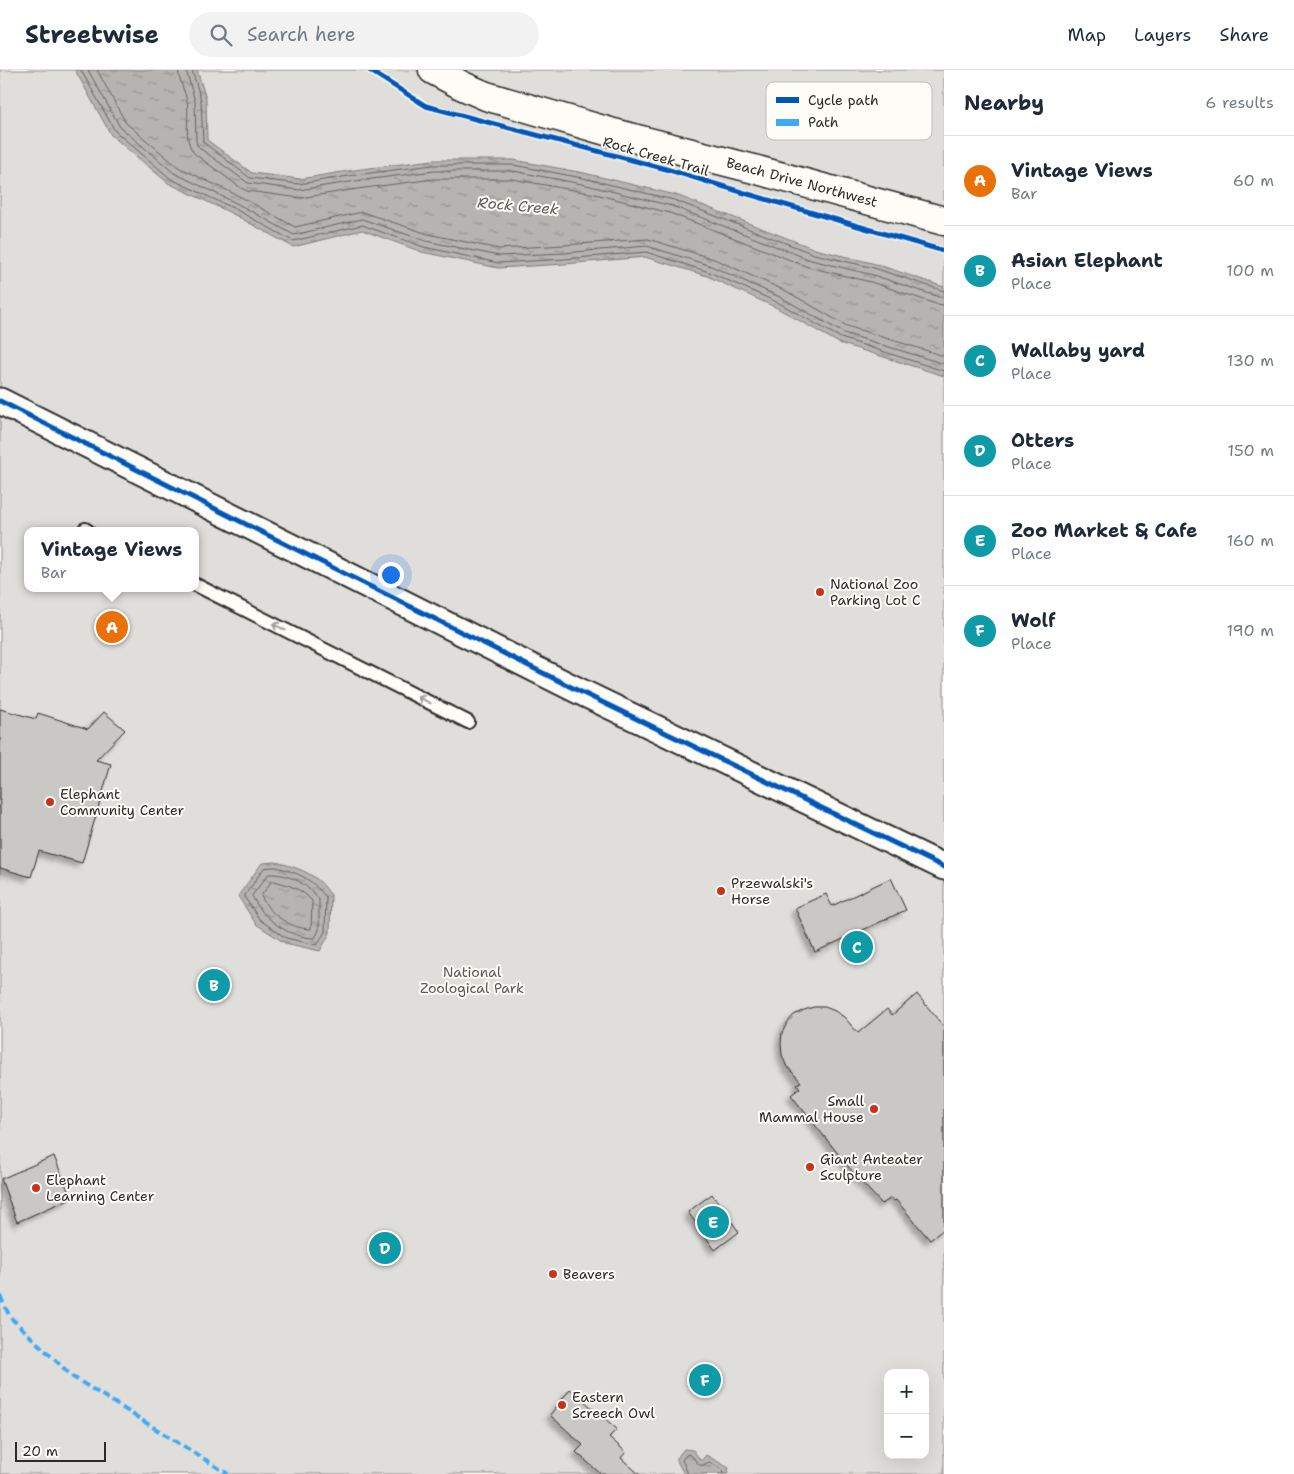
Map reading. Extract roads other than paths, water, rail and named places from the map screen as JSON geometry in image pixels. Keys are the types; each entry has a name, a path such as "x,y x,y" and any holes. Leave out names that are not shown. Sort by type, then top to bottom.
{"main road":[{"name":"Beach Drive Northwest","path":"433,70 463,86 495,98 610,132 944,221"}],"street":[{"path":"0,401 572,688 944,867"}],"lane":[{"path":"199,587 468,722"}],"water":[{"name":"Rock Creek","path":"75,70 197,70 206,99 207,140 252,173 300,179 433,160 514,160 584,173 676,195 815,249 876,264 944,287 944,376 839,343 777,308 707,276 645,257 498,268 422,252 362,230 293,247 233,214 168,183 111,135"},
{"path":"276,862 293,867 313,877 331,895 330,933 320,951 285,943 256,924 238,896 262,863"},
{"path":"684,1449 693,1450 701,1461 706,1455 729,1468 727,1474 684,1474 676,1459"}],"place":[{"name":"National Zoo Parking Lot C","path":"820,592"},
{"name":"Vintage Views","path":"112,627"},
{"name":"Elephant Community Center","path":"50,802"},
{"name":"Przewalski's Horse","path":"721,891"},
{"name":"Wallaby yard","path":"857,947"},
{"name":"Asian Elephant","path":"214,985"},
{"name":"Small Mammal House","path":"874,1109"},
{"name":"Giant Anteater Sculpture","path":"810,1167"},
{"name":"Elephant Learning Center","path":"36,1188"},
{"name":"Zoo Market & Cafe","path":"713,1222"},
{"name":"Otters","path":"385,1248"},
{"name":"Beavers","path":"553,1274"},
{"name":"Wolf","path":"705,1380"},
{"name":"Eastern Screech Owl","path":"562,1405"}],"park label":[{"name":"National Zoological Park","path":"472,980"}]}
